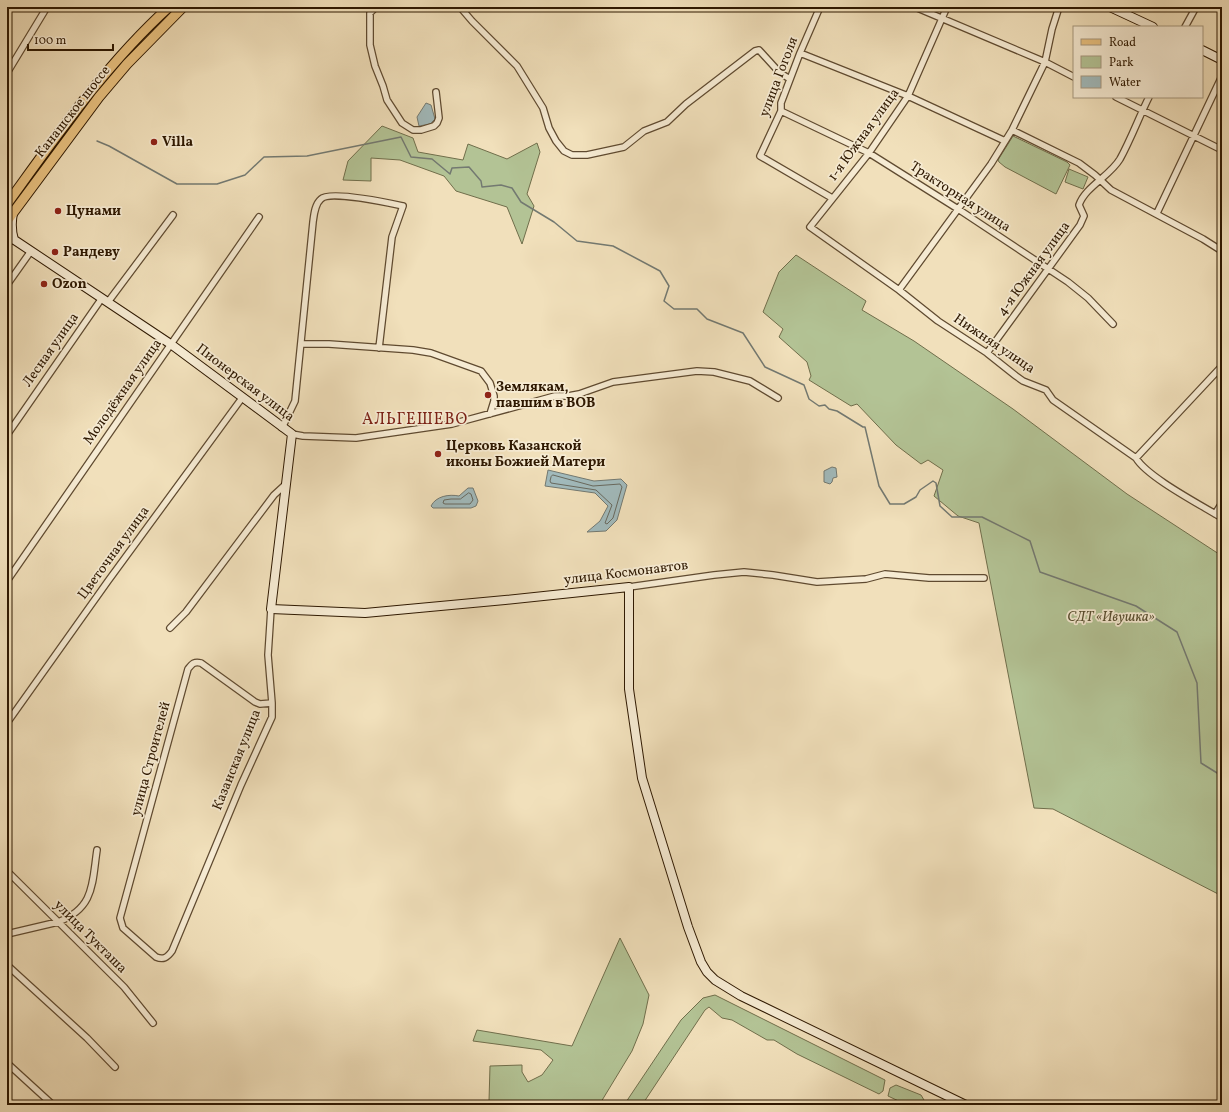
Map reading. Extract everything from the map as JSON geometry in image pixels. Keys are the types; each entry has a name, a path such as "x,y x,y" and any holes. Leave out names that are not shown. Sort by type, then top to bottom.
{"main road":[{"name":"Канашское шоссе","path":"7,204 57,135 92,91 132,44 169,7"},
{"name":"Канашское шоссе","path":"7,222 99,97 127,64 183,7"}],"street":[{"path":"7,73 47,7"},
{"path":"376,7 370,13 370,45 375,66 387,100 402,124 413,130 421,130 434,126 439,118 436,92"},
{"path":"460,7 517,66 542,108 551,133 560,146 568,154 572,155 587,155 624,147 644,131 667,122 686,104 755,51 759,50 780,74 790,79"},
{"name":"улица Гоголя","path":"820,7 790,79 781,103 781,111 760,156 832,198"},
{"path":"915,7 1045,62 1073,76"},
{"name":"1-я Южная улица","path":"810,227 869,153 908,96 947,7"},
{"path":"898,290 991,164 1012,130 1045,62 1052,29 1059,7"},
{"path":"1110,7 1152,26"},
{"path":"1186,26 1196,7"},
{"path":"1203,50 1222,60"},
{"path":"800,53 908,96 1005,141"},
{"path":"1157,213 1222,76"},
{"path":"1118,98 1222,150"},
{"name":"4-я Южная улица","path":"987,353 1083,220 1084,216 1079,205 1080,202 1120,159 1148,98"},
{"name":"Тракторная улица","path":"781,111 869,153 958,209 1047,270 1068,282 1088,298 1113,324"},
{"path":"1012,130 1079,163 1088,169 1111,190 1157,213 1222,251"},
{"path":"282,428 295,401 315,212 321,199 328,195 348,196 403,206 392,237 379,348"},
{"path":"11,239 13,213"},
{"name":"Лесная улица","path":"7,435 105,300 173,215"},
{"name":"Молодёжная улица","path":"7,581 39,533 172,345 259,217"},
{"name":"Нижняя улица","path":"810,227 898,290 938,321 987,353 1023,381 1046,390 1054,400 1136,458 1143,467 1165,483 1222,518"},
{"name":"Пионерская улица","path":"7,235 172,345 292,434 356,438 452,424 555,396 579,394 613,382 698,371 714,372 750,381 778,398"},
{"path":"7,285 31,251"},
{"path":"301,344 329,344 413,350 431,353 481,371 490,383 494,396 490,414"},
{"path":"1136,458 1222,366"},
{"name":"Цветочная улица","path":"7,723 108,581 242,398"},
{"name":"Казанская улица","path":"141,946 156,957 162,959 166,958 172,951 241,785 272,717 268,655 271,609 292,434"},
{"path":"170,628 186,612 274,495 286,484"},
{"path":"1215,514 1222,503"},
{"name":"улица Космонавтов","path":"271,609 365,612 628,587 744,572 817,582 866,579 885,574 929,578 984,578"},
{"path":"628,587 629,689 642,778 688,927 701,962 707,972 715,980 741,996 966,1105"},
{"name":"улица Строителей","path":"141,946 123,928 120,918 188,669 193,663 201,663 255,702 260,704 272,703"},
{"path":"7,934 58,922 81,908 87,900 90,891 97,850"},
{"name":"улица Тукташа","path":"7,871 124,987 153,1023"},
{"path":"7,965 87,1038 115,1067"},
{"path":"7,1063 53,1105"}],"green space":[{"path":"382,126 413,138 418,152 463,160 468,144 507,159 537,143 540,152 527,194 534,206 522,244 507,207 456,191 444,176 400,160 371,158 371,181 343,180 348,161"},
{"path":"1013,136 1067,162 1070,165 1056,194 1005,167 999,162 998,160"},
{"path":"1069,169 1088,177 1083,189 1065,182"},
{"name":"СДТ «Ивушка»","path":"796,255 866,301 862,310 914,341 1013,409 1127,494 1222,556 1222,896 1053,809 1034,808 979,523 958,516 934,496 943,470 928,460 921,464 896,445 857,404 851,406 809,380 811,376 807,362 779,337 783,329 763,312 779,272"},
{"path":"620,938 649,995 643,1024 632,1051 601,1102 596,1105 492,1105 489,1101 490,1066 522,1065 522,1072 528,1082 542,1075 553,1060 541,1050 473,1041 477,1030 572,1046"},
{"path":"715,995 885,1080 883,1091 879,1094 797,1054 774,1040 767,1040 732,1020 722,1018 709,1007 705,1010 642,1105 624,1105 681,1020 703,998"},
{"path":"896,1085 921,1095 927,1105 907,1105 888,1096 890,1088"}],"water":[{"path":"426,103 431,105 435,119 430,124 419,126 417,117"},
{"path":"832,467 836,468 837,477 833,478 830,484 824,482 824,471"},
{"path":"548,470 594,481 621,479 627,485 617,520 606,531 587,532 600,521 608,506 595,493 545,486"},
{"path":"468,488 473,488 478,501 476,506 471,508 433,508 431,506 436,500 443,496 459,496"}],"waterway":[{"path":"97,141 109,146 177,184 217,184 245,175 264,157 307,156 401,137 411,157 432,159 450,174 452,168 469,167 481,181 482,187 501,185 512,188 521,202 554,222 577,241 613,246 660,271 669,286 664,301 674,309 697,309 707,319 743,333 765,367 804,385 809,399 819,406 825,405 829,409 837,411 865,427 879,486 890,504 904,504 916,497 920,490 933,481 936,483 940,506 952,517 982,517 1030,541 1040,572 1136,606 1177,632 1197,683 1201,763 1222,776"}],"place":[{"name":"Villa","path":"154,142"},
{"name":"Цунами","path":"58,211"},
{"name":"Рандеву","path":"55,252"},
{"name":"Ozon","path":"44,284"},
{"name":"Землякам, павшим в ВОВ","path":"488,395"},
{"name":"Церковь Казанской иконы Божией Матери","path":"438,454"}],"district":[{"name":"АЛЬГЕШЕВО","path":"415,420"}]}
